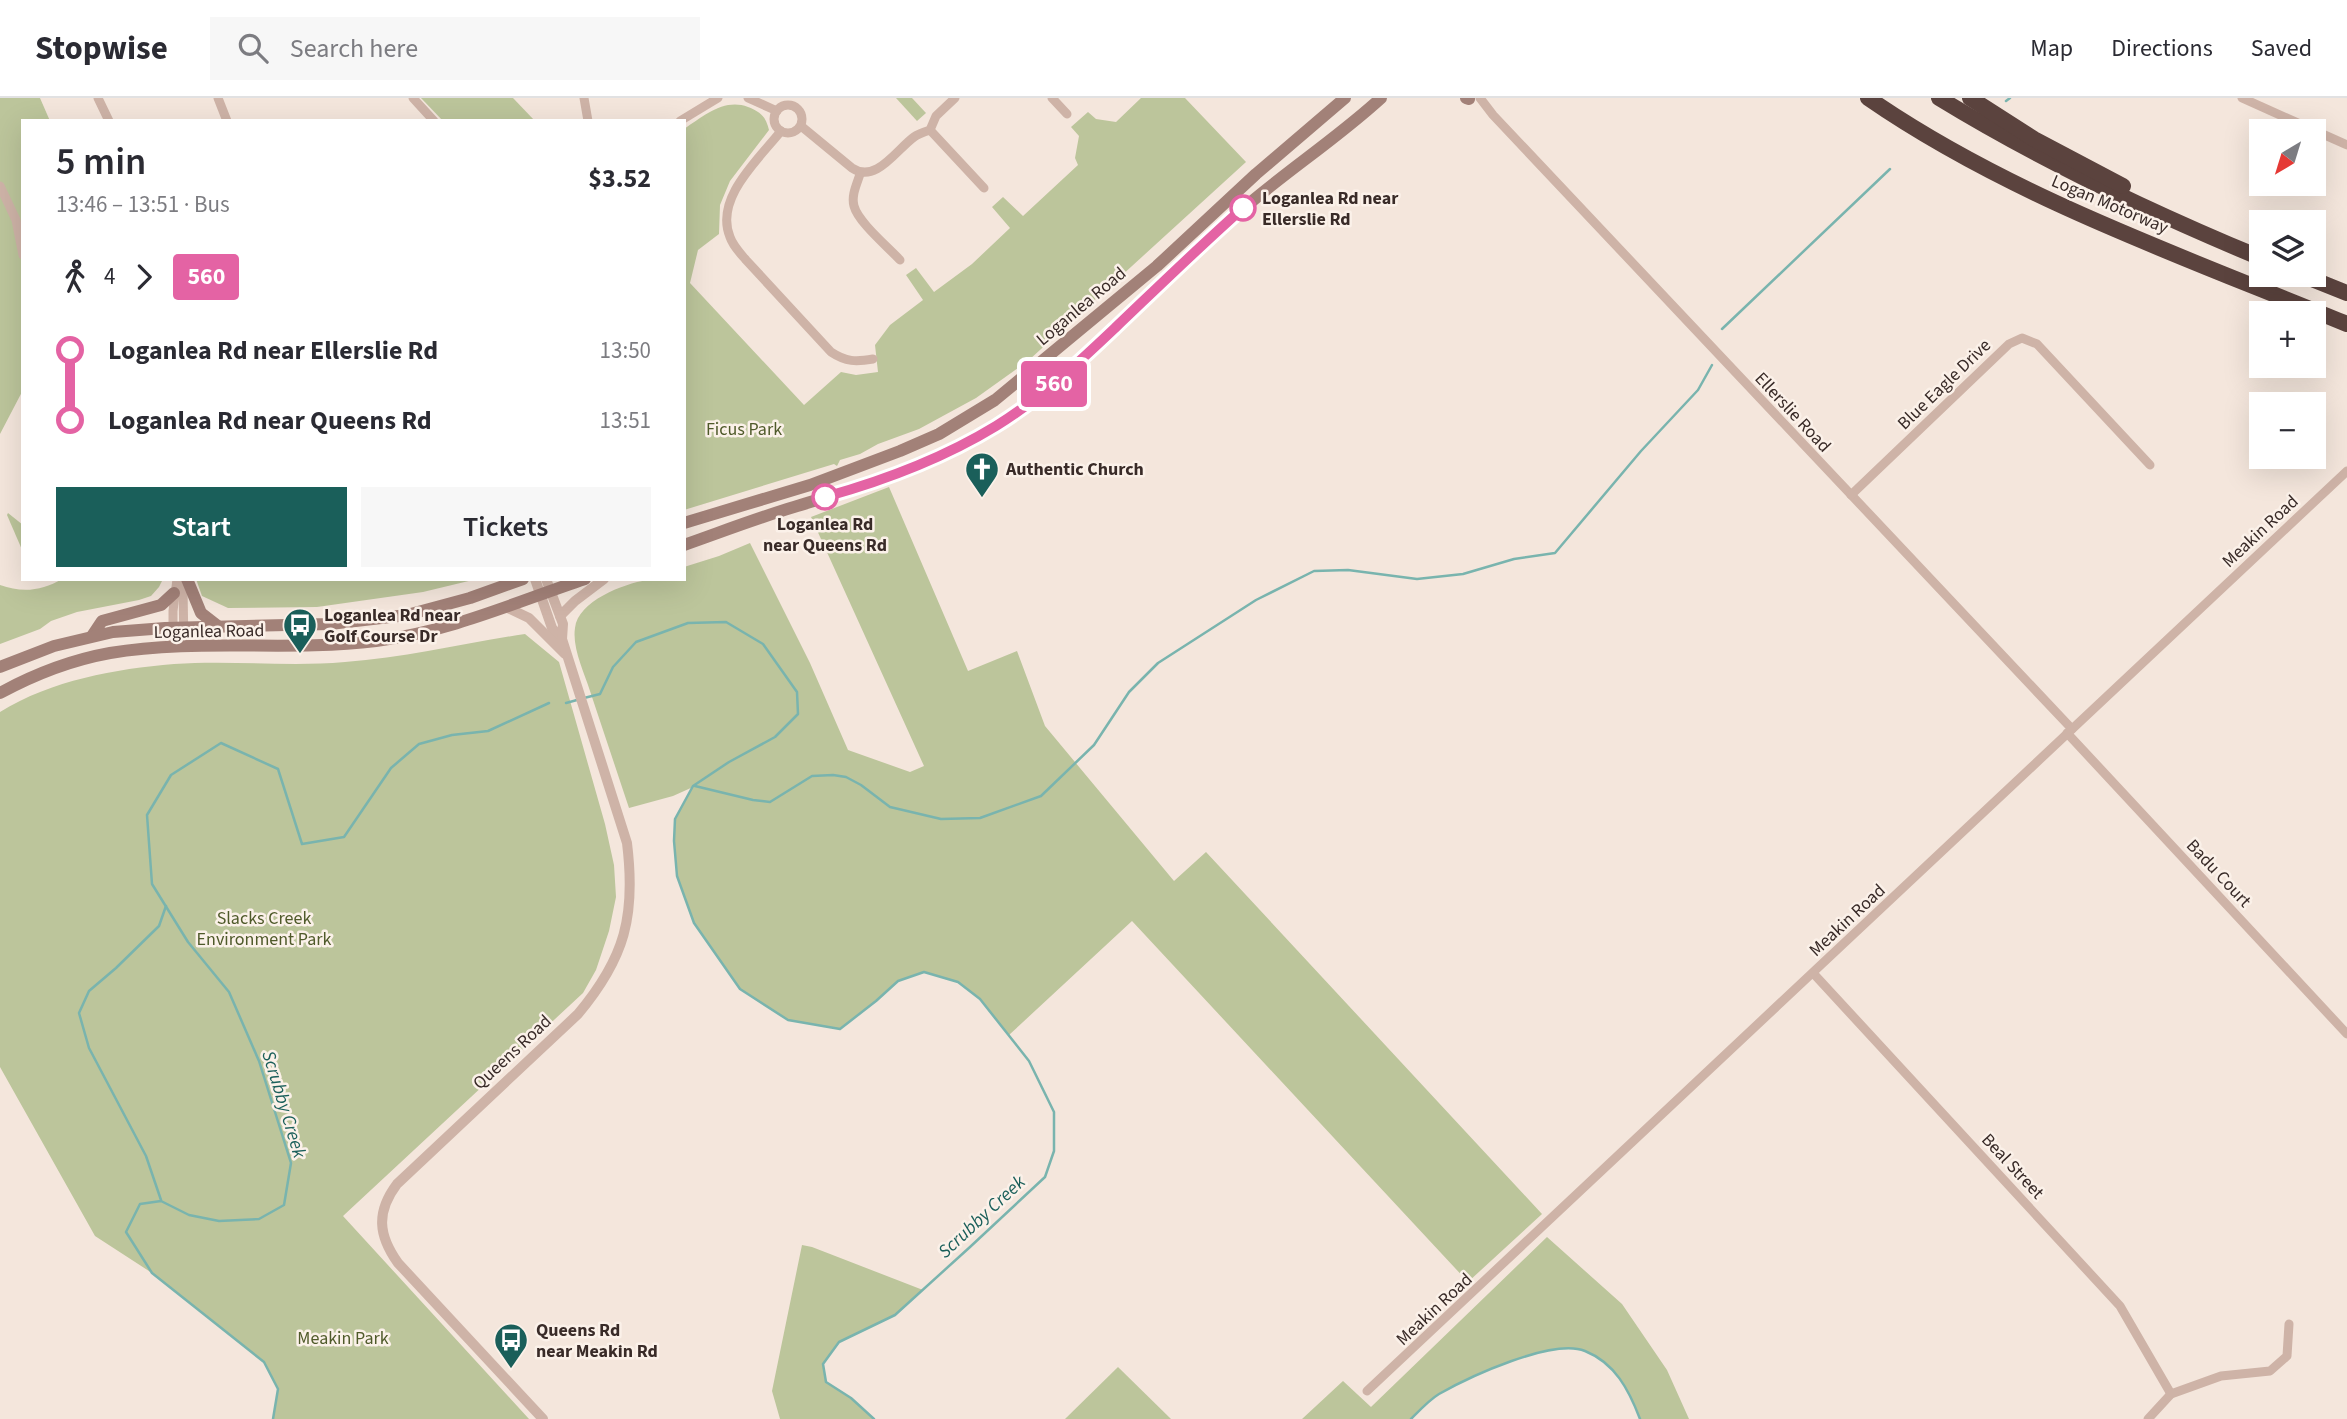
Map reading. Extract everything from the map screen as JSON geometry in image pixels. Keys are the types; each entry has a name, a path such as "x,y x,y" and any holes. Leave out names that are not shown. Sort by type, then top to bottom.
{"highway":[{"name":"Logan Motorway","path":"1868,98 1940,142 2019,185 2347,324"},
{"name":"Logan Motorway","path":"1939,98 2084,179 2172,221 2249,253"},
{"path":"1970,98 2034,139 2085,167 2194,220 2229,245"},
{"path":"2326,285 2347,293"}],"main road":[{"name":"Loganlea Road","path":"686,522 810,485 879,459 939,434 995,400 1157,266 1247,182 1345,98"},
{"name":"Loganlea Road","path":"686,544 898,475 941,457 998,425 1082,359 1246,206 1381,98"},
{"path":"188,581 201,613 219,627"},
{"name":"Loganlea Road","path":"0,667 54,646 92,636 134,630 330,624 394,617 438,608 517,581"},
{"name":"Loganlea Road","path":"0,692 73,662 111,653 178,647 328,646 437,631 508,608 545,589 576,581"},
{"path":"92,636 102,621 161,605 174,593"}],"street":[{"path":"98,98 108,119"},
{"path":"218,98 227,119"},
{"path":"413,98 432,119"},
{"path":"584,98 588,119"},
{"path":"683,119 718,98"},
{"path":"748,98 777,111"},
{"path":"797,108 803,98"},
{"path":"860,174 876,170 916,136 930,130 936,116 955,98"},
{"path":"1052,98 1067,114"},
{"name":"Ellerslie Road","path":"1470,98 1493,115 2070,731"},
{"path":"2242,98 2347,145"},
{"path":"781,131 774,120 777,111 784,106 797,108"},
{"path":"781,131 794,132 801,126 803,118 797,108"},
{"path":"801,126 860,174"},
{"path":"930,130 984,188"},
{"path":"781,131 736,188 727,218 728,234 746,260 831,352 843,360 854,362 873,359"},
{"path":"860,174 853,192 853,204 858,215 900,260"},
{"path":"0,186 16,220 21,245"},
{"name":"Blue Eagle Drive","path":"1851,495 2009,344 2022,338 2037,344 2150,466"},
{"name":"Meakin Road","path":"1367,1391 2347,471"},
{"path":"177,581 174,593 178,647"},
{"path":"178,628 183,588 179,581"},
{"path":"560,616 575,600 601,581"},
{"name":"Queens Road","path":"545,589 563,624 562,639"},
{"name":"Queens Road","path":"543,1419 398,1263 383,1236 382,1217 388,1196 397,1184 578,1014 599,988 614,961 624,934 629,903 629,863 619,815 562,639 552,628 545,589"},
{"path":"508,608 529,618 568,656"},
{"name":"Badu Court","path":"2070,731 2347,1034"},
{"name":"Beal Street","path":"1813,973 2120,1306 2171,1394"},
{"path":"2148,1419 2171,1394 2221,1376 2270,1371 2287,1356 2288,1324"}],"green space":[{"path":"0,98 40,98 49,119 21,119 21,394 0,434"},
{"path":"421,98 513,98 533,119 441,119"},
{"path":"896,98 912,98 926,113 917,121"},
{"name":"Ficus Park","path":"1141,98 1185,98 1246,162 1029,360 976,398 919,429 840,460 837,466 834,464 686,509 686,128 707,114 731,105 753,109 766,122 769,130 730,181 720,205 719,234 698,250 690,283 804,405 841,372 856,375 878,372 875,345 890,325 923,300 906,275 916,268 934,292 972,264 1010,228 992,207 1003,197 1023,216 1078,165 1075,158 1079,136 1071,127 1088,112 1096,119 1116,122"},
{"path":"889,487 968,671 1017,651 1045,726 1174,881 1206,852 1542,1214 1468,1282 1132,921 1009,1035 980,999 959,982 924,972 898,981 840,1029 788,1020 740,989 694,923 677,876 675,819 693,787 673,796 629,808 579,660 575,628 584,610 603,595 642,581 686,581 686,566 750,543 810,663 848,750 910,772 924,766 811,517"},
{"path":"8,513 21,523 21,547"},
{"path":"58,581 162,581 151,596 77,612 0,644 0,585 16,589 47,586"},
{"path":"197,581 469,581 423,592 317,607 228,608 202,596"},
{"name":"Slacks Creek Environment Park","path":"525,634 559,662 605,824 614,865 616,897 609,931 596,970 583,993 343,1216 529,1419 273,1419 278,1389 264,1362 152,1273 95,1236 0,1067 0,712 62,684 129,669 195,663 302,664 368,660"},
{"path":"1547,1237 1622,1304 1667,1370 1689,1419 1640,1419 1626,1388 1613,1370 1596,1356 1570,1348 1532,1354 1490,1369 1439,1394 1411,1419 1302,1419 1343,1381 1371,1407"},
{"path":"802,1245 923,1290 895,1315 840,1342 823,1364 826,1382 851,1398 874,1419 780,1419 772,1391"},
{"path":"1118,1367 1171,1419 1065,1419"}],"waterway":[{"path":"2006,101 2010,98"},
{"path":"1722,329 1890,169"},
{"path":"695,786 770,802 812,776 833,775 846,777 861,785 890,807 941,819 980,818 1041,796 1094,745 1129,692 1158,663 1256,600 1314,571 1348,570 1417,579 1463,574 1514,559 1555,553 1641,451 1698,390 1712,365"},
{"name":"Scrubby Creek","path":"584,698 600,694 613,667 636,642 688,623 726,622 763,644 797,692 798,714 775,737 729,762 693,786 675,819 677,876 694,923 740,989 788,1020 840,1029 898,981 924,972 958,982 980,999 1029,1061 1054,1112 1054,1151 1045,1177 895,1315 839,1342 823,1364 826,1382 851,1398 874,1419"},
{"name":"Scrubby Creek","path":"566,703 577,700"},
{"name":"Scrubby Creek","path":"273,1419 278,1389 264,1362 152,1273 126,1232 140,1204 161,1201 189,1215 219,1221 259,1219 284,1205 291,1163 259,1061 229,992 188,942 152,884 147,815 171,775 221,743 278,769 302,844 344,837 391,768 419,744 452,735 488,731 549,703"},
{"name":"Scrubby Creek","path":"161,1200 146,1156 89,1048 79,1013 89,991 159,926 166,906"},
{"name":"Scrubby Creek","path":"1411,1419 1439,1394 1490,1369 1532,1354 1570,1348 1596,1356 1613,1370 1626,1388 1640,1419"}],"bus line":[{"name":"560","path":"825,497 898,475 941,457 998,425 1082,359 1243,208"}],"place":[{"name":"Loganlea Rd near Ellerslie Rd","path":"1243,208"},
{"name":"Loganlea Rd near Queens Rd","path":"825,497"},
{"name":"Authentic Church","path":"982,499"},
{"name":"Loganlea Rd near Golf Course Dr","path":"300,655"},
{"name":"Queens Rd near Meakin Rd","path":"511,1370"}],"park label":[{"name":"Meakin Park","path":"343,1338"}]}
